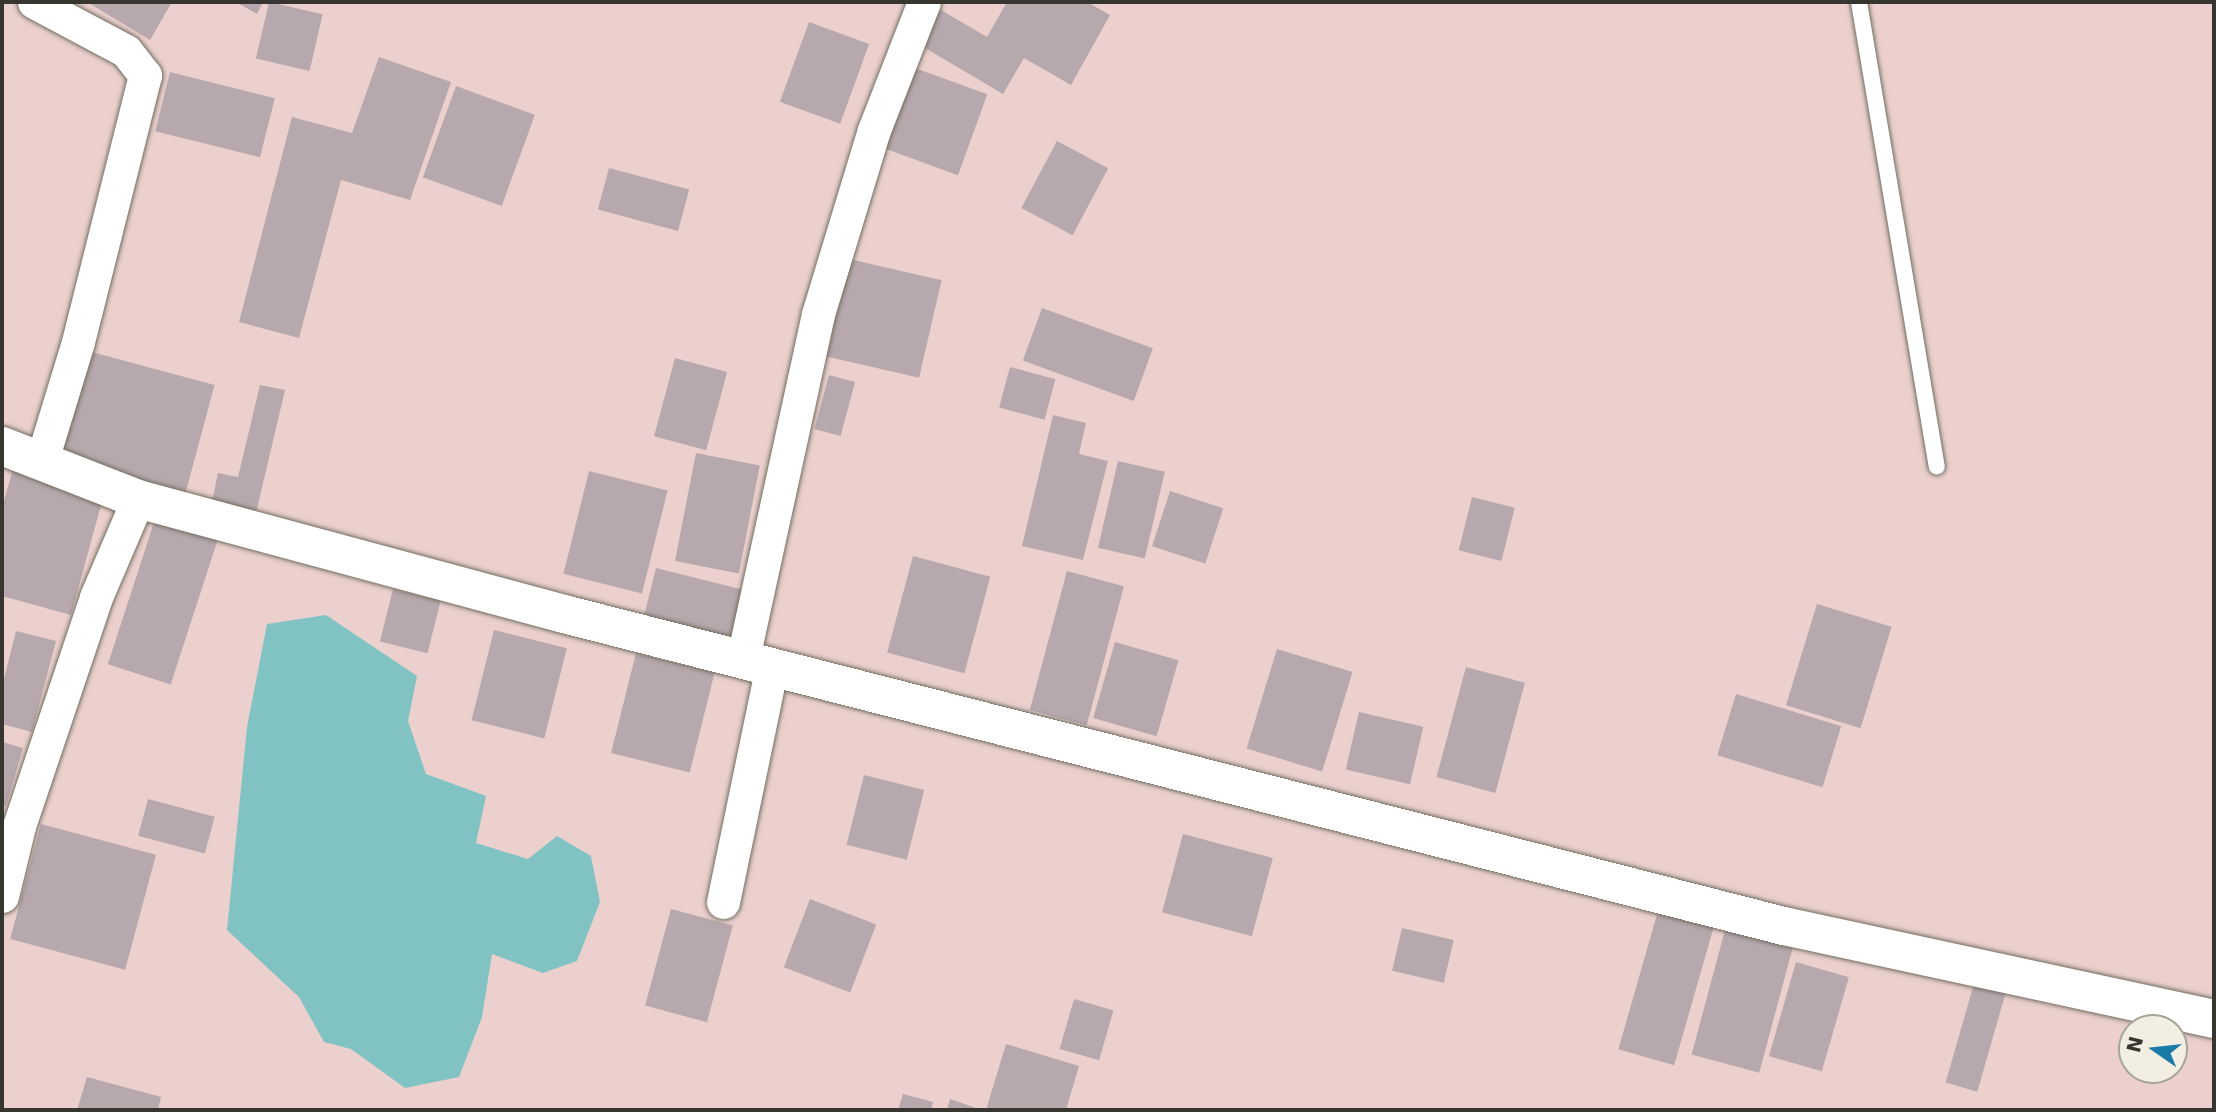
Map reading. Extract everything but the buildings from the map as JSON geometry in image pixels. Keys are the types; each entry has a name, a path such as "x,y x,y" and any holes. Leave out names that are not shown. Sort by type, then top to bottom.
{"street":[{"path":"34,2 126,51 145,75 85,315 42,460"},
{"path":"723,902 757,662 818,314 874,130 924,2"},
{"path":"2,446 138,499 757,662 1784,926 2214,1018"},
{"path":"2,897 19,826 96,597 138,499"}],"lane":[{"path":"1859,2 1937,466"}],"shaded area":[{"path":"2,2 2214,2 2214,1110 2,1110"}],"water":[{"path":"326,615 417,676 408,721 426,774 486,796 476,843 528,859 557,836 591,856 600,902 577,961 543,973 492,954 482,1017 459,1077 405,1088 351,1049 324,1042 299,997 227,930 247,727 267,624"}]}
